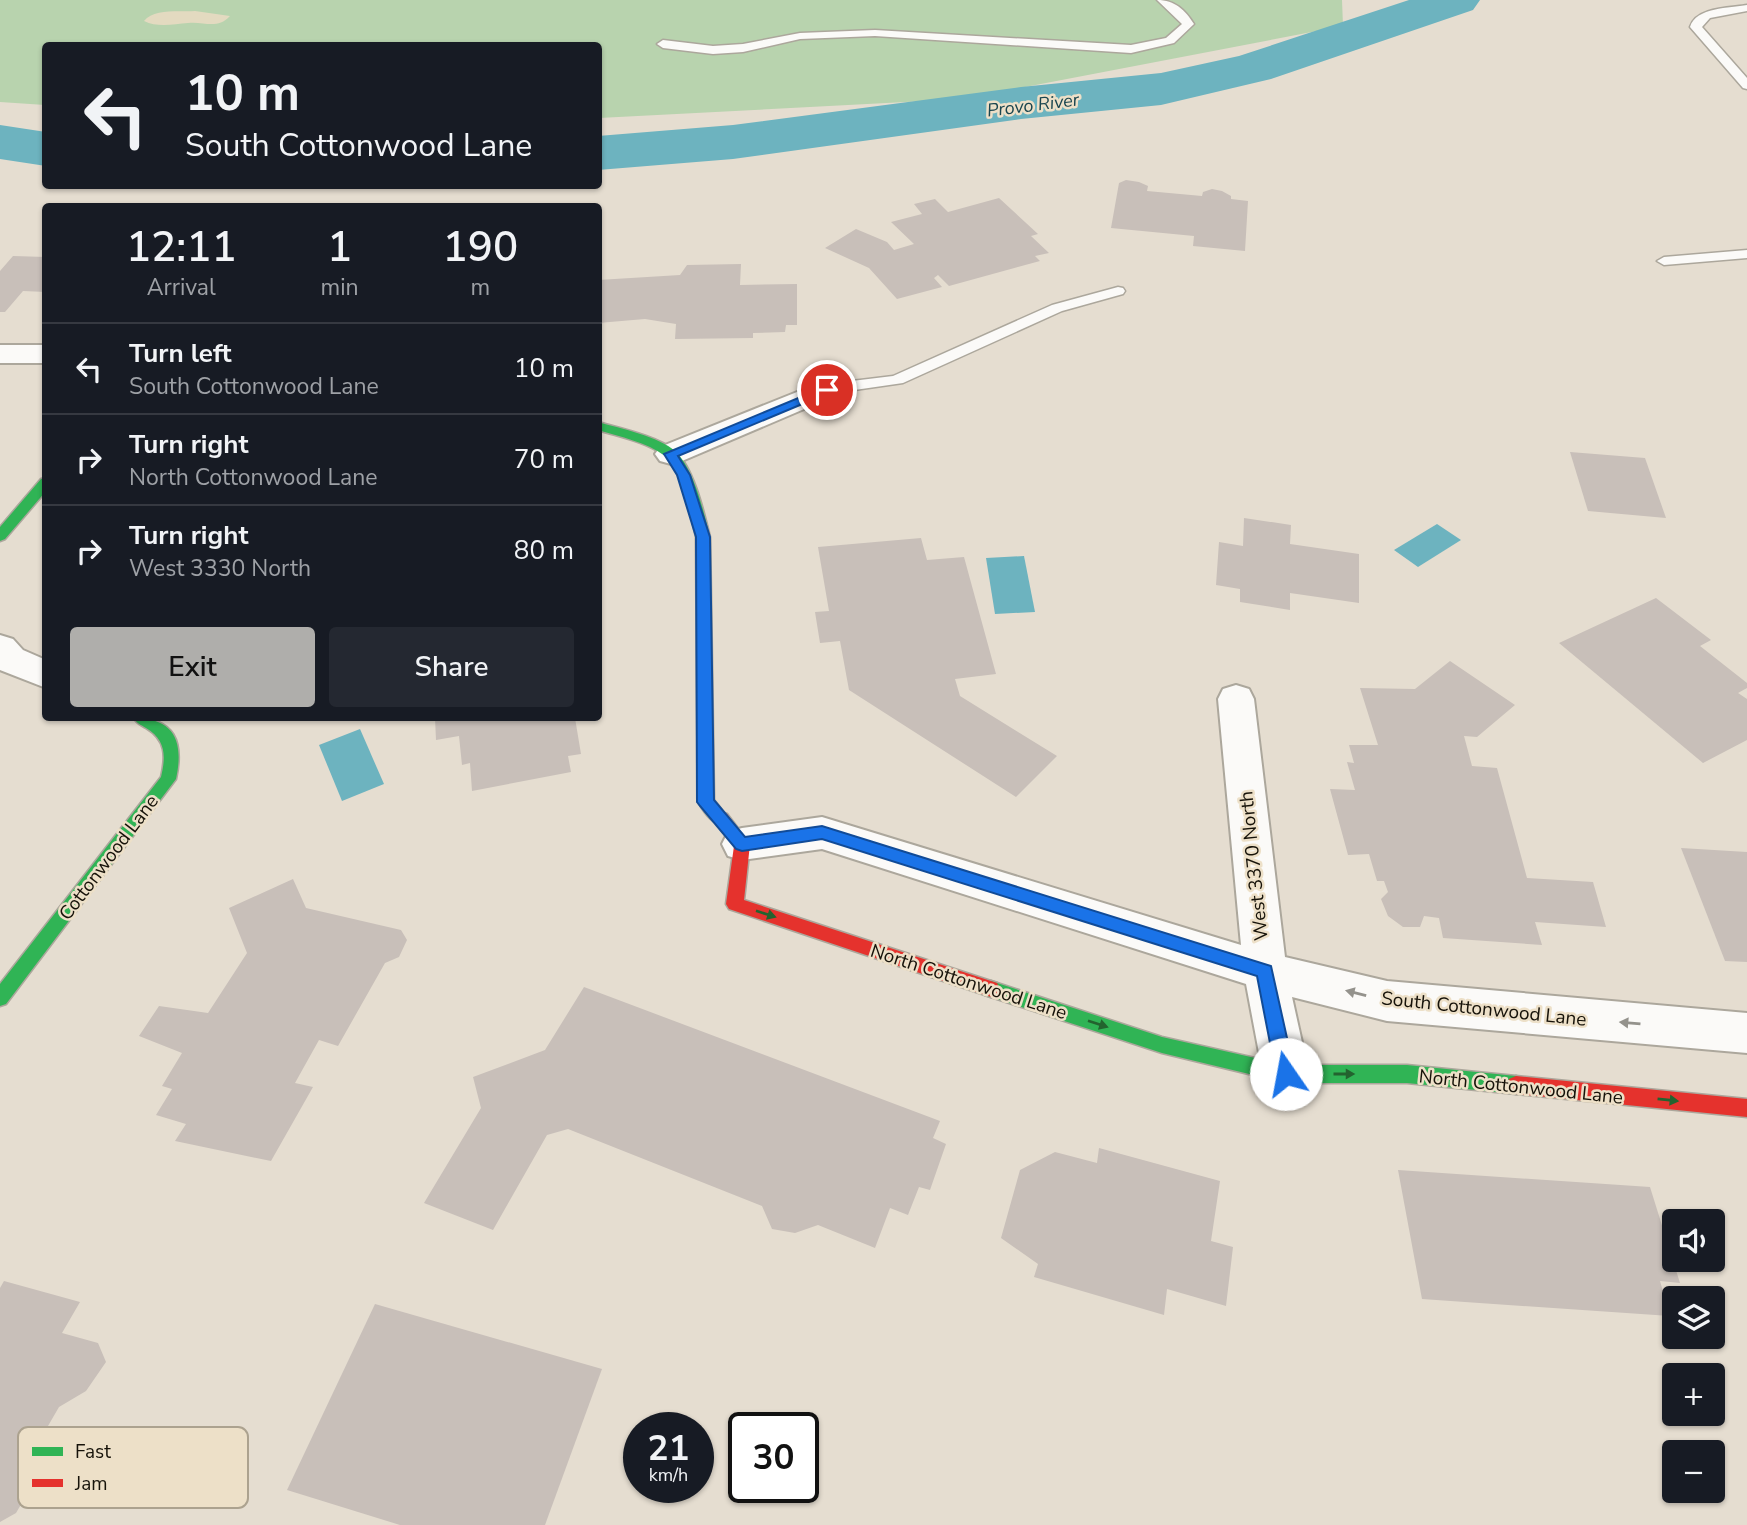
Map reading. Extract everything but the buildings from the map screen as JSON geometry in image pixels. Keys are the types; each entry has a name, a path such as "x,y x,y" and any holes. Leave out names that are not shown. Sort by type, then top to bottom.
{"street":[{"path":"0,354 42,354"},
{"path":"671,454 827,390"},
{"path":"602,427 624,433 671,454 683,475 703,537 706,802 742,844"},
{"path":"0,536 42,487"},
{"path":"0,648 10,659 42,673"},
{"name":"West 3370 North","path":"1236,699 1265,971 1286,1074"},
{"name":"Cottonwood Lane","path":"0,998 168,779 174,758 173,740 162,727 148,721"},
{"name":"South Cottonwood Lane","path":"742,844 822,833 1265,971 1387,1001 1745,1038"},
{"name":"North Cottonwood Lane","path":"742,844 735,904 1162,1045 1286,1074 1407,1074 1747,1108"}],"lane":[{"path":"663,44 713,50 743,48 800,36 865,33 1131,49 1171,42 1188,24 1183,16 1163,0"},
{"path":"1747,8 1707,15 1697,22 1696,27 1747,85"},
{"path":"1664,261 1747,254"},
{"path":"827,390 897,380 1057,308 1118,291"}],"green space":[{"path":"0,0 1342,0 1343,26 963,99 602,118 602,42 42,42 42,105 0,102"}],"sand":[{"path":"195,11 230,16 215,24 160,25 144,21 161,12"}],"water":[{"path":"1437,524 1461,540 1418,567 1394,550"},
{"path":"1024,556 1035,612 995,614 986,558"},
{"path":"360,729 384,784 342,801 319,745"}],"waterway":[{"name":"Provo River","path":"602,153 733,142 1021,103 1161,89 1253,68 1456,0"},
{"name":"Provo River","path":"0,142 42,148"}],"traffic: fast":[{"path":"602,427 647,442 671,454 682,471 695,505 703,537 706,802 721,819"},
{"path":"0,536 42,487"},
{"path":"0,998 168,779 172,757 170,742 166,735 146,721"},
{"path":"991,989 1162,1045 1286,1074 1407,1074 1516,1085"}],"traffic: jam":[{"path":"721,819 742,844 735,904 991,989"},
{"path":"1516,1085 1747,1108"}],"route":[{"path":"827,390 671,454 683,475 703,537 706,802 742,844 822,833 1265,971 1286,1074"}]}
